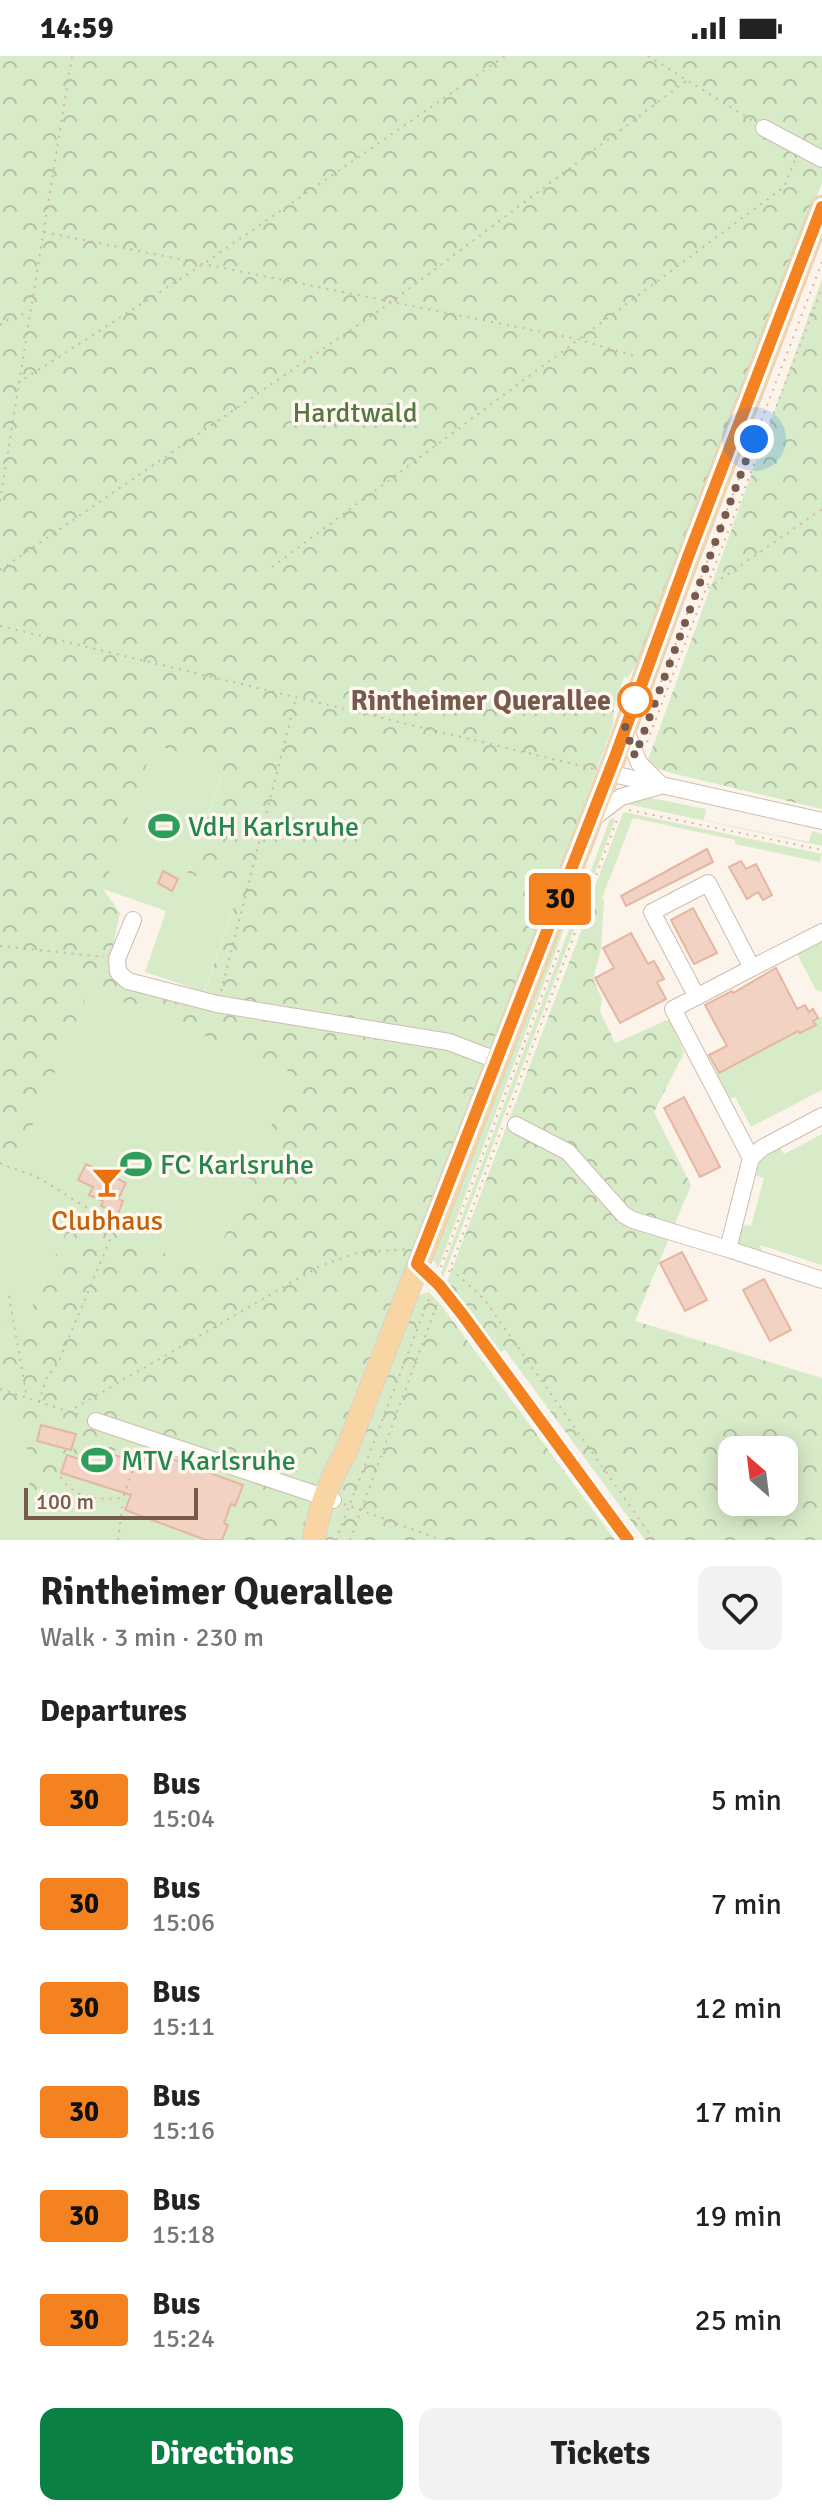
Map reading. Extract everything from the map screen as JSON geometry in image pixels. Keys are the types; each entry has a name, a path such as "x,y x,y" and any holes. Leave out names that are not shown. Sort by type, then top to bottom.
{"main road":[{"path":"321,1539 336,1501 332,1477 345,1454 496,1060 599,820 603,771 625,728 822,207"}],"street":[{"path":"764,128 822,159"},
{"path":"625,728 639,763 661,786"},
{"path":"603,771 822,821"},
{"path":"599,820 621,797 661,786"},
{"path":"697,997 652,912 708,883 752,968"},
{"path":"133,920 117,959 118,972 128,981 217,1004 449,1042 496,1060"},
{"path":"751,1158 673,1009 822,932"},
{"path":"728,1249 751,1158 762,1148 822,1116"},
{"path":"516,1125 568,1152 624,1215 633,1220 822,1280"},
{"path":"419,1258 628,1540"},
{"path":"96,1421 336,1501"}],"path":[{"path":"0,501 72,56"},
{"path":"18,383 202,265 505,56"},
{"path":"648,56 764,128"},
{"path":"0,570 390,303 686,81"},
{"path":"272,567 784,187 800,147"},
{"path":"44,232 577,339 635,356"},
{"path":"660,685 822,262"},
{"path":"650,735 822,288"},
{"path":"0,325 12,317 29,313"},
{"path":"707,589 822,509"},
{"path":"0,626 603,771"},
{"path":"670,643 684,648"},
{"path":"217,1004 297,697"},
{"path":"599,820 620,808 822,850"},
{"path":"321,1539 438,1286 450,1268 620,808"},
{"path":"0,946 117,959"},
{"path":"350,1540 560,949"},
{"path":"0,1163 45,1181 76,1202 117,1223 137,1230 158,1231"},
{"path":"39,1402 46,1379 59,1361 117,1223"},
{"path":"68,1412 320,1266 357,1253 398,1249 419,1258"},
{"path":"450,1268 484,1299 654,1540"},
{"path":"9,1296 27,1398"},
{"path":"0,1389 96,1421"},
{"path":"118,1540 123,1498 145,1437"},
{"path":"61,1477 72,1491 102,1500 123,1498"},
{"path":"336,1501 441,1540"}],"green space":[{"name":"Hardtwald","path":"0,56 822,56 822,183 644,650 628,678 624,677 614,706 613,725 425,1231 306,1540 230,1540 245,1528 239,1506 247,1479 132,1440 128,1452 113,1450 98,1462 65,1452 52,1485 29,1512 23,1509 33,1471 26,1445 35,1442 73,1452 77,1433 70,1430 67,1424 47,1418 19,1426 0,1421 0,1326 20,1334 73,1217 210,1271 293,1073 90,988 15,1167 0,1161","holes":["154,744 209,762 220,780 187,873 239,891 200,1005 113,972 112,950 120,913 103,889"]},
{"path":"822,279 822,809 671,773 656,768 648,760"},
{"name":"VdH Karlsruhe","path":"154,743 209,762 220,779 187,873 239,891 204,992 145,972 166,911 103,889"},
{"path":"641,796 706,809 704,820 809,842 812,831 822,834 822,846 627,804 626,802"},
{"path":"625,812 822,854 820,862 633,818 602,898 594,897 595,886"},
{"path":"610,819 615,820 443,1278 441,1273"},
{"path":"588,864 438,1269 433,1258 559,917"},
{"path":"594,897 604,899 601,950 593,979 602,999 600,1011 615,1043 672,1018 684,1053 654,1112 691,1185 635,1321 822,1378 822,1540 645,1540 505,1350 498,1354 446,1285"},
{"path":"822,937 822,992 816,990 797,954"},
{"name":"FC Karlsruhe","path":"89,987 293,1073 210,1271 73,1217 20,1335 0,1326 0,1161 15,1167"},
{"path":"822,1016 822,1090 751,1127 735,1097 725,1102 711,1077 798,1031 800,1033 815,1026 813,1021"},
{"path":"822,1134 822,1265 760,1245 763,1256 736,1244 741,1225 751,1226 764,1178 755,1175 759,1163 779,1146 784,1154"},
{"path":"429,1292 615,1540 321,1540 407,1312 419,1295"},
{"name":"MTV Karlsruhe","path":"0,1397 247,1479 271,1540 0,1540"}],"building":[{"path":"707,849 713,862 626,906 621,896"},
{"path":"741,861 746,869 756,864 772,895 763,900 758,892 747,899 729,867"},
{"path":"163,871 178,879 172,891 158,883"},
{"path":"693,908 717,953 694,964 671,920"},
{"path":"631,933 648,964 654,961 664,979 657,982 666,999 620,1023 595,978 614,968 603,948"},
{"path":"776,968 797,1009 805,1005 809,1012 813,1009 818,1018 813,1021 816,1025 800,1033 798,1031 719,1073 709,1055 727,1046 705,1005"},
{"path":"684,1097 720,1167 700,1177 664,1108"},
{"path":"86,1164 126,1183 118,1199 123,1201 118,1214 101,1206 103,1201 89,1195 93,1187 78,1180"},
{"path":"682,1252 707,1300 685,1311 660,1263"},
{"path":"764,1279 791,1330 770,1341 743,1290"},
{"path":"41,1425 76,1434 71,1450 37,1441"},
{"path":"148,1450 243,1485 235,1506 231,1504 222,1540 206,1540 125,1510 131,1495 61,1473 67,1455 109,1469 114,1455 143,1464"}],"bus line":[{"name":"30","path":"628,1540 462,1314 417,1264 615,757 822,207"}],"place":[{"name":"Rintheimer Querallee","path":"635,700"},
{"name":"VdH Karlsruhe","path":"164,826"},
{"name":"FC Karlsruhe","path":"136,1164"},
{"name":"Clubhaus","path":"107,1182"},
{"name":"MTV Karlsruhe","path":"97,1460"}],"route":[{"path":"635,700 625,728 635,756 754,439"}]}
